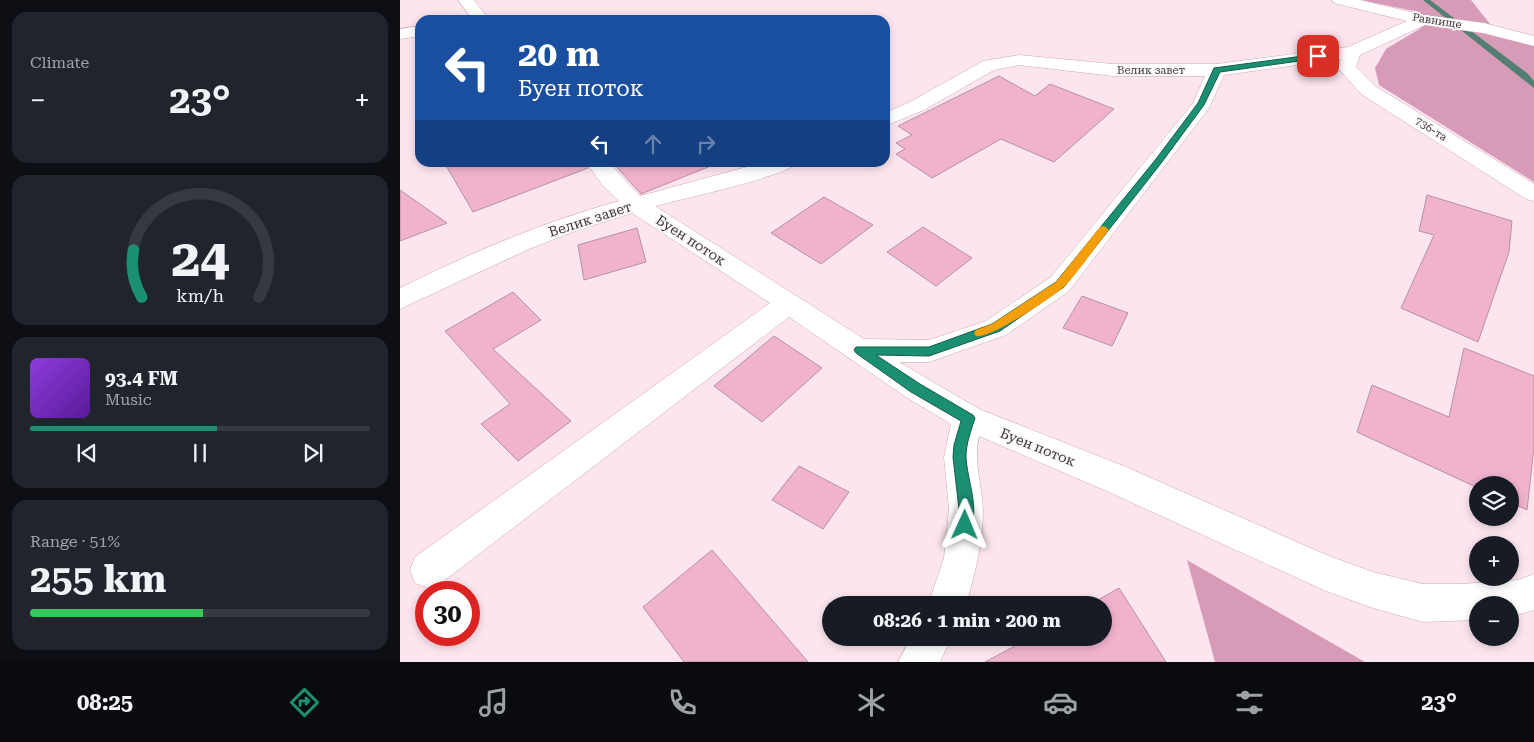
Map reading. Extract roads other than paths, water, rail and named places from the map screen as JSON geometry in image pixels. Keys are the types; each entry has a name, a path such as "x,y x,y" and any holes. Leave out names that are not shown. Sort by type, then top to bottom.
{"street":[{"path":"466,0 477,15"},
{"name":"Равнище","path":"1340,0 1423,20 1484,28 1534,41"},
{"name":"Велик завет","path":"890,118 917,106 989,66 1019,60 1112,70 1217,70 1352,52 1423,20"},
{"path":"400,34 415,32"},
{"name":"736-та","path":"1352,52 1347,68 1368,90 1534,194"},
{"path":"860,350 929,351 996,328 1060,284 1202,104 1217,70"},
{"name":"Буен поток","path":"600,167 611,181 635,204 789,303 916,388 968,418 1114,478 1326,573 1373,590 1422,602 1461,603 1518,598 1534,592"},
{"name":"Велик завет","path":"400,299 504,250 594,216 730,181 773,167"},
{"path":"428,570 789,303"},
{"path":"950,596 962,558 966,509 960,445 968,418"},
{"path":"918,662 927,646"}],"waterway":[{"path":"1426,0 1524,75 1534,86"}]}
